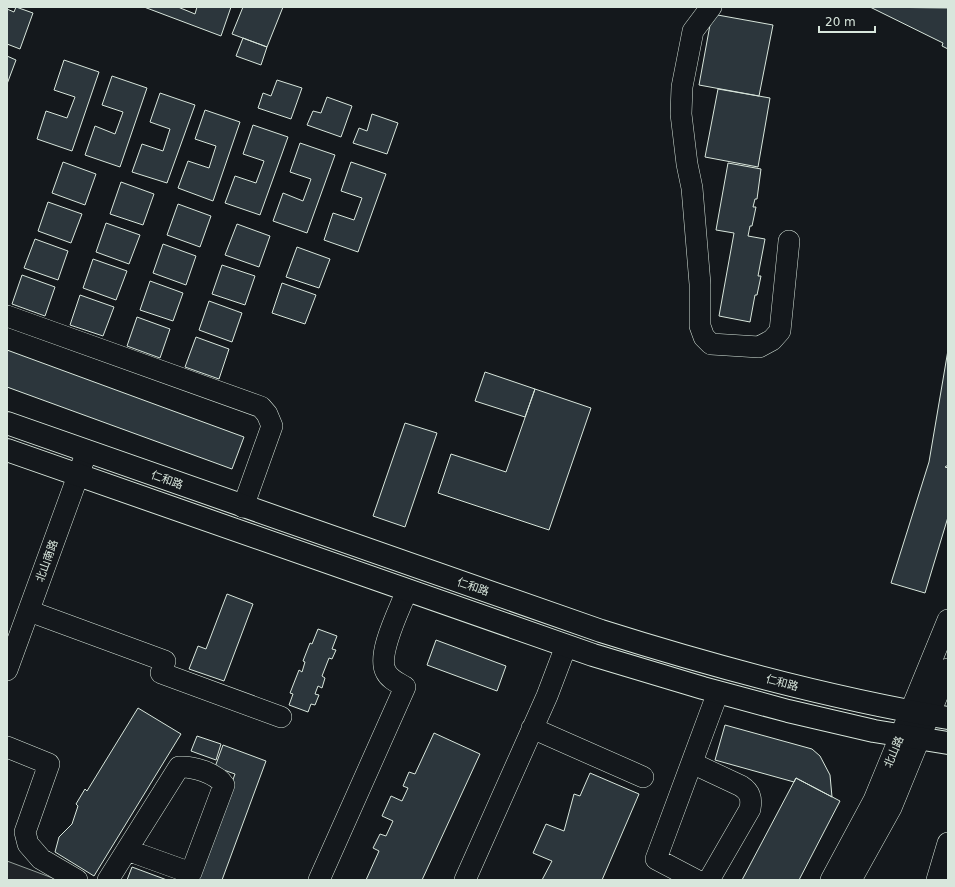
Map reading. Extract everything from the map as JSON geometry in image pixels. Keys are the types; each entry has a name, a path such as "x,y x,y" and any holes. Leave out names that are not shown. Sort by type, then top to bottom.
{"main road":[{"name":"仁和路","path":"7,423 243,507 601,631 655,648 794,686 930,715"},
{"path":"7,450 566,646 648,672 795,712 948,744"}],"street":[{"path":"712,7 693,31 682,87 681,107 683,141 692,188 700,284 700,326 704,337 711,344 759,347 772,340 780,331 790,241"},
{"path":"7,316 261,407 267,414 272,426 243,507"},
{"name":"北山南路","path":"7,670 88,451"},
{"path":"319,880 405,687 390,678 383,665 383,652 407,590"},
{"path":"29,611 165,661 161,673 281,717"},
{"name":"北山路","path":"930,715 948,620"},
{"path":"465,880 532,728 566,646"},
{"name":"北山路","path":"831,880 874,800 911,737 930,715 948,670"},
{"path":"696,880 656,860 718,692"},
{"path":"532,728 643,777"},
{"name":"北山路","path":"851,880 891,808 911,737"},
{"path":"7,747 49,764 25,832 28,844 41,859 77,880"},
{"path":"692,763 747,789 752,802 750,809 709,880"},
{"path":"108,880 179,767 190,766 220,780 224,785 191,873 127,850"},
{"path":"937,880 948,843"}],"shaded area":[{"path":"7,861 58,880 7,880"}],"building":[{"path":"16,7 33,13 20,49 7,44 7,9 14,12"},
{"path":"144,7 178,7 195,14 197,7 231,7 221,36"},
{"path":"243,7 283,7 267,47 232,34"},
{"path":"870,7 948,8 948,49 942,46 943,43"},
{"path":"712,14 773,25 759,96 699,85"},
{"path":"243,38 267,47 261,65 236,56"},
{"path":"7,56 16,60 7,84"},
{"path":"64,60 99,72 72,151 37,139 46,111 67,118 75,97 54,90"},
{"path":"112,76 147,88 120,167 85,155 95,126 115,134 123,112 102,105"},
{"path":"277,80 302,88 291,119 258,108 263,93 271,96"},
{"path":"718,89 770,98 758,167 705,157"},
{"path":"160,93 195,105 167,183 132,172 142,144 163,151 170,129 150,122"},
{"path":"327,97 352,106 341,137 307,125 313,111 321,113"},
{"path":"205,110 240,122 213,201 178,188 188,161 209,168 216,146 195,139"},
{"path":"372,114 398,123 387,154 353,143 359,128 367,131"},
{"path":"253,125 288,137 260,215 225,203 235,176 256,183 264,161 243,154"},
{"path":"300,143 335,155 307,233 273,221 283,193 303,201 311,179 290,172"},
{"path":"63,162 96,174 85,205 52,193"},
{"path":"351,162 386,174 358,252 324,240 333,213 354,220 362,198 341,191"},
{"path":"728,163 761,169 757,199 755,199 753,207 756,207 748,236 765,239 758,276 761,276 757,295 755,295 750,322 719,316 734,233 716,230"},
{"path":"121,182 154,194 143,225 110,214"},
{"path":"48,202 82,214 71,243 38,231"},
{"path":"178,204 211,216 200,247 167,235"},
{"path":"106,223 140,235 129,264 96,252"},
{"path":"237,224 270,236 259,267 225,255"},
{"path":"35,239 68,251 58,280 24,268"},
{"path":"163,244 196,256 186,285 153,273"},
{"path":"297,247 330,259 319,288 286,277"},
{"path":"93,259 127,271 116,300 83,288"},
{"path":"222,265 255,276 245,305 212,294"},
{"path":"22,275 55,287 45,316 12,304"},
{"path":"150,281 183,293 173,321 140,310"},
{"path":"282,283 316,295 305,324 272,313"},
{"path":"80,295 114,307 103,336 70,325"},
{"path":"209,301 242,313 232,342 199,330"},
{"path":"137,317 170,329 160,358 127,346"},
{"path":"196,337 229,349 219,379 185,367"},
{"path":"7,350 244,437 232,469 7,387"},
{"path":"948,350 948,465 945,467 948,468 948,517 925,593 891,583 929,462"},
{"path":"485,372 535,389 525,417 475,401"},
{"path":"535,389 591,408 549,530 438,493 451,454 506,472"},
{"path":"405,423 437,433 405,527 373,516"},
{"path":"227,594 253,604 224,681 189,669 198,646 206,649"},
{"path":"318,629 337,636 332,649 336,650 332,659 329,658 322,676 325,678 322,688 318,686 315,694 319,695 315,705 311,704 308,712 289,705 293,694 290,693 299,670 302,672 305,662 303,661 310,643 312,644"},
{"path":"436,640 506,666 497,691 427,665"},
{"path":"138,708 181,734 94,876 55,852 59,837 72,824 78,806 76,804 85,789 87,791"},
{"path":"725,725 812,749 820,756 830,775 832,797 796,778 794,782 715,760"},
{"path":"434,733 480,754 422,880 366,880 379,851 373,848 380,834 386,836 393,821 382,816 391,796 402,801 408,788 403,786 409,772 415,774"},
{"path":"197,736 221,744 216,760 191,751"},
{"path":"223,745 266,761 222,880 196,880 235,774 215,767"},
{"path":"590,773 639,794 602,880 542,880 552,861 533,853 546,824 564,831 574,794 580,796"},
{"path":"796,778 840,801 799,880 742,880"},
{"path":"132,867 167,880 127,880"}]}
